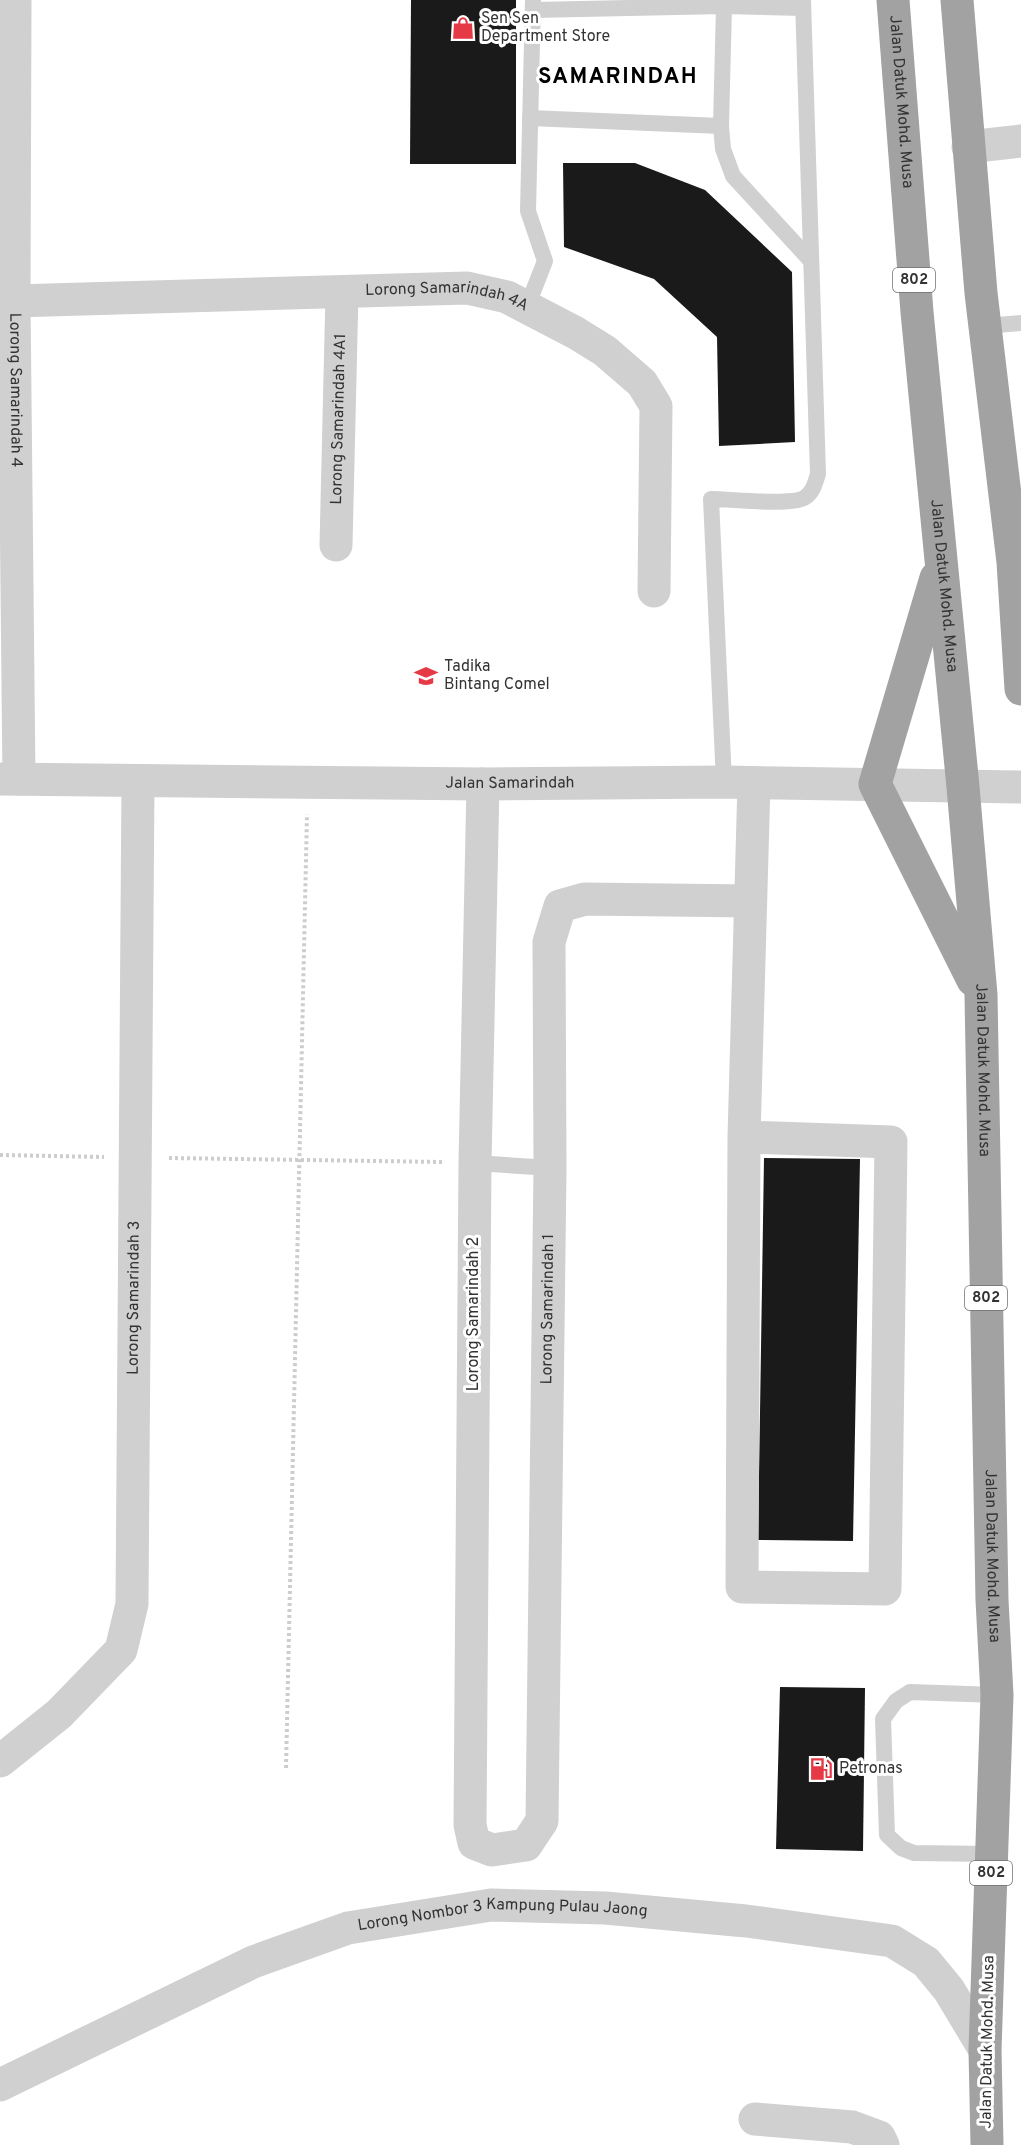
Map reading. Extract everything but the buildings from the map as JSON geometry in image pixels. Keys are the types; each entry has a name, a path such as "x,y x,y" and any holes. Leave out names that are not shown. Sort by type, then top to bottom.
{"highway":[{"name":"Jalan Datuk Mohd. Musa","path":"893,0 917,312 981,995 992,1600 997,1695 985,2050 987,2145"},
{"path":"957,0 985,326 1013,562 1021,689"},
{"path":"941,559 875,784 981,995"}],"street":[{"name":"Lorong Samarindah 4","path":"9,779 14,301 7,75 15,0"},
{"path":"969,147 1021,141"},
{"name":"Lorong Samarindah 4A","path":"14,301 467,288 507,297 605,351 642,383 656,406 654,591"},
{"name":"Lorong Samarindah 4A1","path":"336,545 342,293"},
{"name":"Jalan Samarindah","path":"9,779 483,784 739,782 1021,787"},
{"name":"Lorong Samarindah 3","path":"0,1761 59,1714 121,1650 132,1604 138,782"},
{"path":"739,782 750,901 744,1137 742,1587 885,1589 891,1142 744,1137"},
{"name":"Lorong Samarindah 2","path":"474,1843 470,1825 475,1163 483,784"},
{"name":"Lorong Samarindah 1","path":"474,1843 492,1850 525,1845 542,1821 550,1168 549,942 560,906 585,899 750,901"},
{"name":"Lorong Nombor 3 Kampung Pulau Jaong","path":"0,2085 264,1959 348,1928 491,1905 605,1908 746,1921 892,1941 926,1962 949,1990 985,2050"},
{"path":"755,2119 852,2127 879,2137 884,2145"}],"lane":[{"path":"527,307 545,261 528,211 533,5 803,4 818,474 813,491 804,498 790,501 711,499 739,782"},
{"path":"724,6 721,126 723,149 733,176 811,261"},
{"path":"530,118 721,126"},
{"path":"985,326 1021,323"},
{"path":"475,1163 550,1168"},
{"path":"992,1854 914,1853 902,1848 887,1835 884,1719 896,1701 910,1692 997,1695"}],"path":[{"path":"286,1768 307,783"},
{"path":"0,1155 475,1163"}],"place":[{"name":"Sen Sen Department Store","path":"463,28"},
{"name":"Tadika Bintang Comel","path":"426,676"},
{"name":"Petronas","path":"821,1769"}],"district":[{"name":"SAMARINDAH","path":"618,77"}]}
